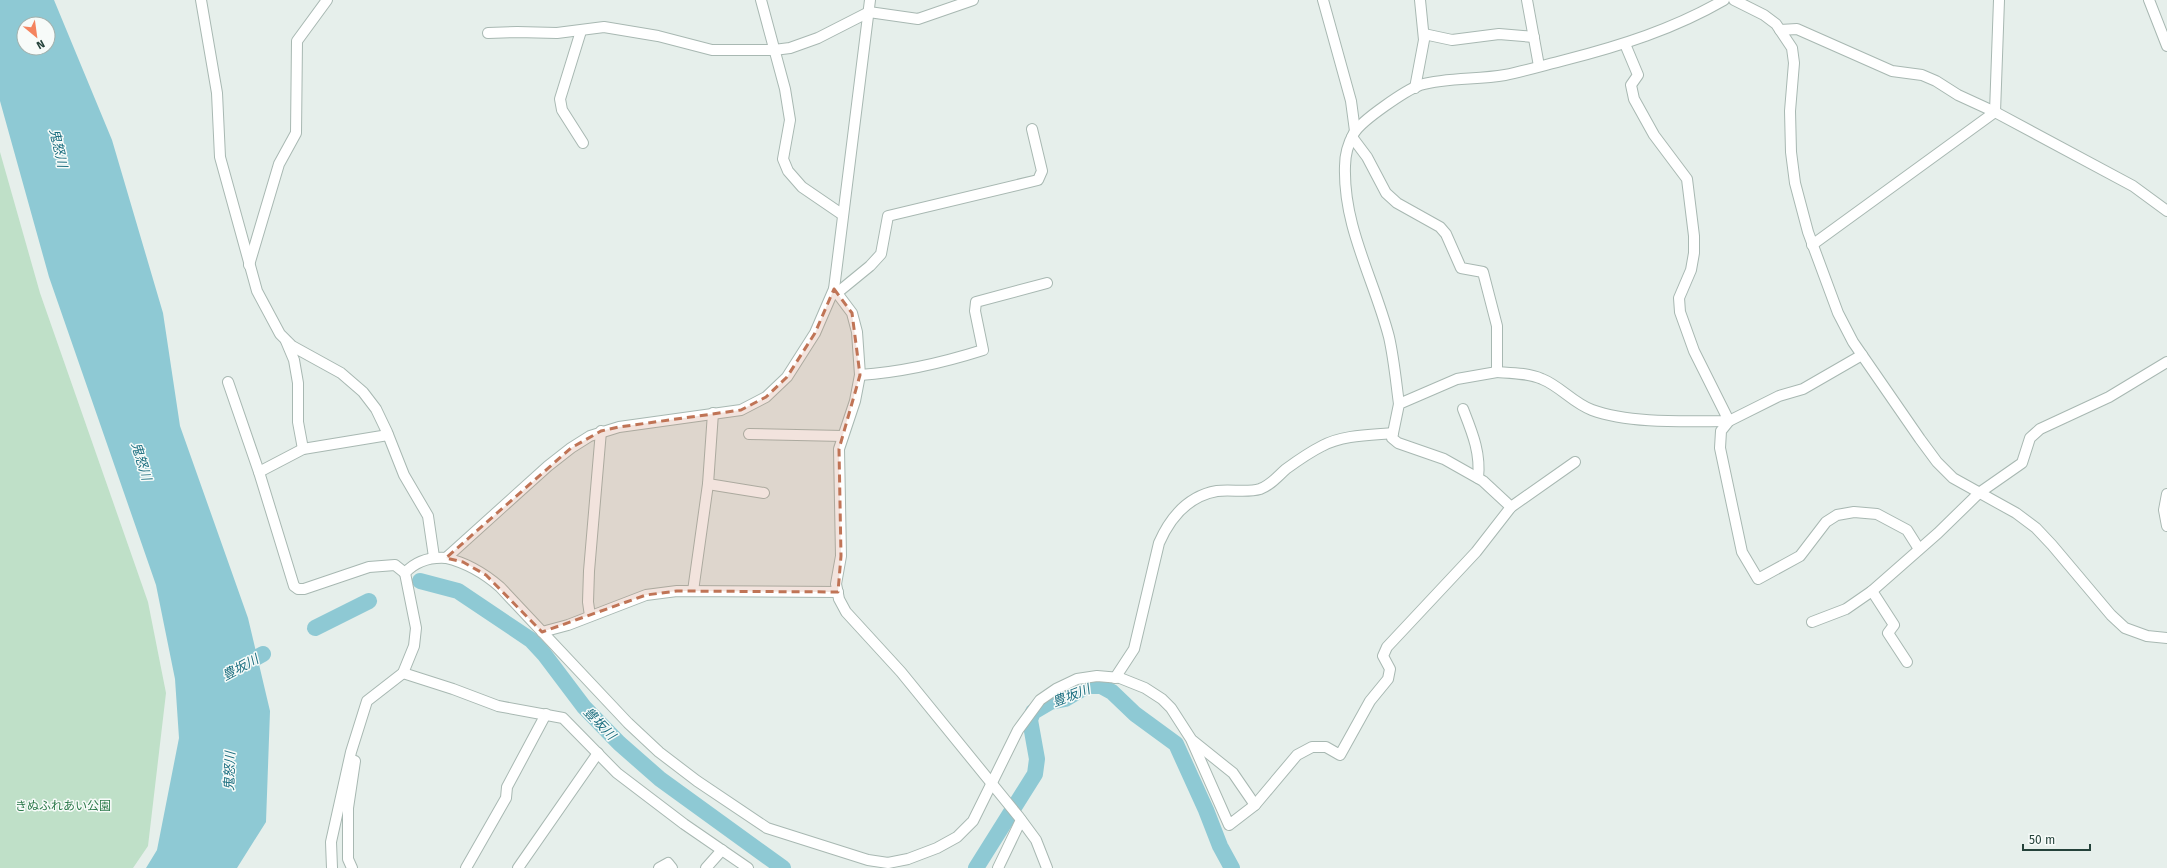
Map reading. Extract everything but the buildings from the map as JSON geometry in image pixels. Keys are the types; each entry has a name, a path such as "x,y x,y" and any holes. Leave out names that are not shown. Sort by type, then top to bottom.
{"street":[{"path":"201,0 217,93 220,157 249,265 258,291 280,334 292,346 341,373 363,392 376,409 404,475 428,516 434,557"},
{"path":"249,265 279,164 296,133 297,41 326,0"},
{"path":"761,0 785,89 790,120 783,159 788,171 802,187 843,215"},
{"path":"446,558 548,466 571,448 601,431 713,413 742,410 766,397 787,377 815,333 836,291 843,215 870,0"},
{"path":"488,33 557,33 604,28 623,30 712,50 774,50 790,48 818,38 869,12 918,19 973,0"},
{"path":"1323,0 1351,101 1354,134 1345,165 1351,225 1372,283 1389,338 1399,404 1392,438 1398,443 1444,459 1478,478 1511,507"},
{"path":"1415,88 1424,40 1420,0"},
{"path":"1527,0 1539,66"},
{"path":"1354,134 1383,107 1420,86 1464,78 1484,79 1625,44 1696,17 1724,0"},
{"path":"1734,0 1764,14 1780,30 1792,48 1794,63 1790,111 1791,152 1795,183 1812,245 1838,313 1862,355 1937,462 1953,478 2016,513 2036,528 2111,615 2125,628 2147,636 2167,638"},
{"path":"1995,112 1999,0"},
{"path":"2149,0 2167,46"},
{"path":"1780,30 1797,29 1892,71 1922,75 1936,81 1958,95 1995,112 2133,186 2167,211"},
{"path":"581,31 560,100 562,110 583,142"},
{"path":"1424,34 1452,40 1499,34 1534,37"},
{"path":"1625,44 1638,75 1631,85 1634,99 1654,135 1687,179 1694,236 1694,253 1690,270 1679,298 1680,312 1694,351 1729,421"},
{"path":"1812,245 1995,112"},
{"path":"836,291 870,266 881,254 888,216 1038,180 1042,171 1032,129"},
{"path":"1354,134 1386,193 1397,203 1440,227 1446,234 1461,268 1483,272 1497,326 1497,372"},
{"path":"860,375 897,372 951,360 983,350 975,311 976,302 1047,283"},
{"path":"836,291 852,313 857,332 860,375 855,401 839,449 838,476 841,556 836,584 838,592 846,612 902,672 1020,818 1036,840 1047,868"},
{"path":"285,339 294,360 298,383 298,422 303,449"},
{"path":"1862,355 1803,388 1779,396 1729,421 1721,431 1720,448 1742,552 1758,579 1800,556 1826,522 1837,515 1854,512 1877,514 1907,530 1919,549"},
{"path":"1812,622 1846,609 1872,591 1979,493 2022,464 2030,438 2040,429 2109,397 2167,362"},
{"path":"1399,404 1457,379 1497,372 1528,374 1543,379 1591,410 1614,416 1676,422 1729,421"},
{"path":"228,382 259,472 294,586 298,589 304,589 369,567 395,565 405,576 413,610 416,628 414,646 402,673 367,702 351,752 331,842 332,868"},
{"path":"1463,409 1479,455 1478,478"},
{"path":"693,591 708,484 713,413"},
{"path":"590,616 588,602 589,579 601,431"},
{"path":"1115,678 1134,649 1159,543 1166,528 1178,510 1203,495 1217,491 1258,489 1272,483 1287,469 1323,445 1352,437 1393,433"},
{"path":"749,434 843,436"},
{"path":"259,472 303,449 388,435"},
{"path":"405,576 413,564 434,557 463,562 486,575 500,587 628,723 659,752 696,781 767,828 868,860 888,863 908,859 937,848 957,837 973,821 993,785 1018,730 1040,700 1056,689 1077,679 1097,676 1115,678 1144,688 1162,699 1171,708 1191,739 1229,825 1255,804 1297,755 1312,747 1326,747 1340,754 1370,702 1388,679 1390,669 1383,656 1387,647 1476,552 1511,507 1575,462"},
{"path":"708,484 764,493"},
{"path":"2167,494 2164,510 2167,526"},
{"path":"542,632 568,625 646,595 693,591 838,592"},
{"path":"1872,591 1894,625 1888,633 1907,662"},
{"path":"402,673 453,688 498,706 563,718 617,773 649,798 748,868"},
{"path":"466,868 506,798 507,787 546,714"},
{"path":"1191,739 1233,773 1255,804"},
{"path":"351,752 355,763 348,808 348,859 352,868"},
{"path":"518,868 598,753"},
{"path":"998,868 1020,818"},
{"path":"706,868 722,850"},
{"path":"659,868 668,863 672,868"}],"highlighted area":[{"path":"834,289 852,313 860,375 839,449 841,556 838,592 677,591 646,595 542,632 486,575 463,562 446,558 571,448 601,431 619,427 741,410 766,397 787,377 815,333"}],"green space":[{"name":"きぬふれあい公園","path":"0,152 40,293 148,602 166,693 148,846 133,868 0,868"}],"water":[{"name":"鬼怒川","path":"0,0 54,0 112,140 163,313 180,426 248,618 270,711 266,822 237,868 146,868 157,850 179,738 175,679 156,585 49,277 0,101"}],"waterway":[{"name":"豊坂川","path":"420,581 458,591 531,640 544,654 584,707 619,743 660,779 783,868"},
{"name":"豊坂川","path":"315,628 369,601"},
{"name":"豊坂川","path":"239,667 263,654"},
{"name":"豊坂川","path":"976,868 1035,774 1037,759 1030,720 1033,712 1050,702 1065,699 1087,686 1101,686 1112,692 1135,714 1176,744 1206,810 1220,846 1232,868"}]}
